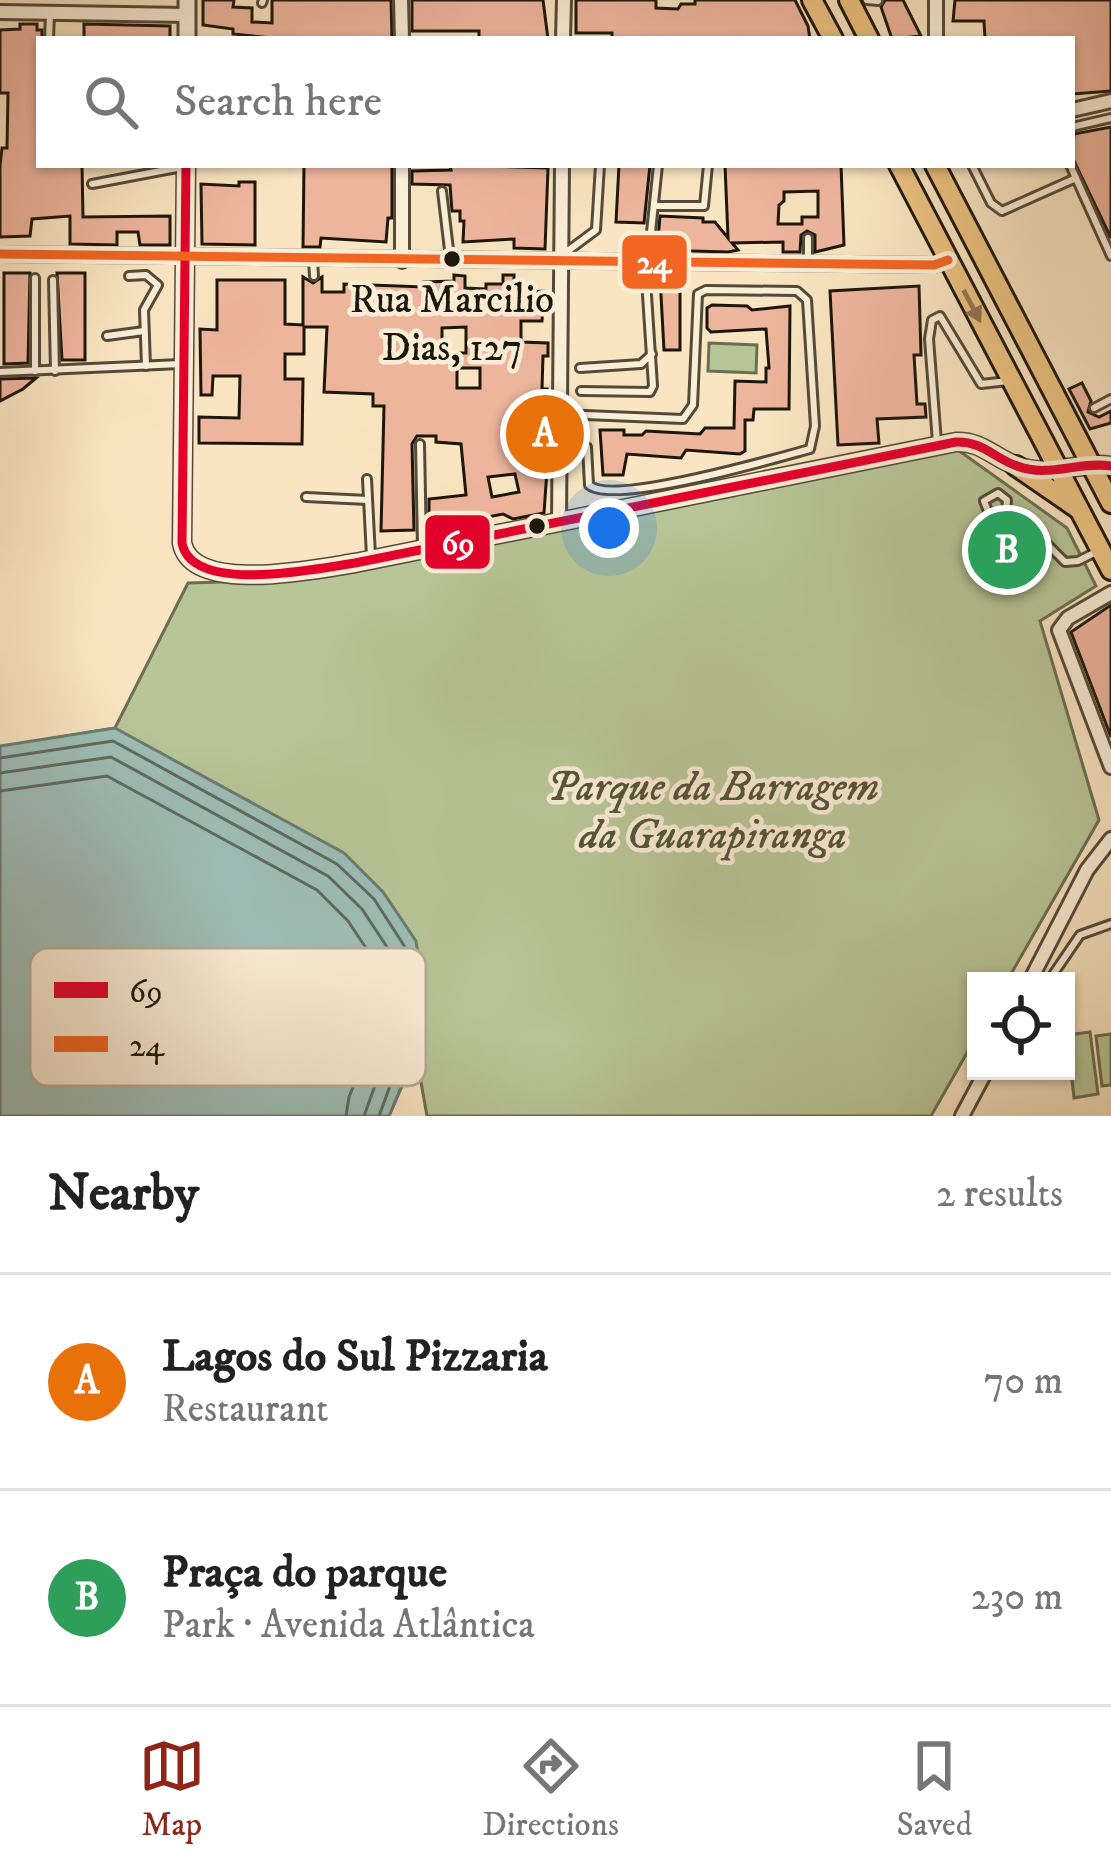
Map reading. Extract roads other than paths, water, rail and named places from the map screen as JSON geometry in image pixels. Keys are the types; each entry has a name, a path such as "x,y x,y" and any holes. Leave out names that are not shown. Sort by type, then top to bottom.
{"main road":[{"path":"812,0 831,36"},
{"path":"849,0 867,36"},
{"path":"901,168 1111,570"},
{"path":"937,168 1076,418 1090,462 1111,503"},
{"path":"1016,466 1079,509"}],"street":[{"path":"401,0 402,36"},
{"path":"563,0 563,36"},
{"path":"936,0 936,36"},
{"path":"0,12 187,7"},
{"path":"1075,109 1111,101"},
{"path":"186,168 182,543 189,561 205,570 295,572 371,560 970,442 1016,466 1058,470 1090,462 1111,466"},
{"path":"402,168 402,261"},
{"path":"559,524 562,168"},
{"path":"0,254 934,265 948,260"},
{"path":"1111,593 1068,618 1059,630 1111,767"},
{"path":"1035,972 1087,870 1111,839"},
{"path":"962,1116 981,1080"}],"lane":[{"path":"867,0 878,1"},
{"path":"49,36 50,14"},
{"path":"1075,126 1111,118"},
{"path":"92,184 162,168"},
{"path":"562,259 596,230 601,168"},
{"path":"581,391 650,392 655,367 647,263 658,168"},
{"path":"654,206 704,206 708,168"},
{"path":"974,168 991,203 1002,211 1076,178"},
{"path":"1071,168 1111,256"},
{"path":"442,191 450,261"},
{"path":"808,238 808,264"},
{"path":"313,259 314,276"},
{"path":"129,276 146,275 158,285 144,310 146,366"},
{"path":"35,278 35,371"},
{"path":"53,280 55,371"},
{"path":"563,414 683,419 693,405 698,294 706,290 797,291 807,300 815,426 810,449 671,484 604,493 589,485 587,447 563,447"},
{"path":"937,446 930,324 940,316 981,384 1012,381"},
{"path":"107,336 144,331"},
{"path":"580,368 640,364 652,354"},
{"path":"0,372 184,364"},
{"path":"1094,408 1111,399"},
{"path":"420,445 422,550"},
{"path":"367,479 371,560"},
{"path":"1006,512 1003,496 992,494 984,501 990,516 1006,512 1029,526 1065,562 1100,550"},
{"path":"306,497 368,500"},
{"path":"443,523 446,545"},
{"path":"1055,972 1080,935 1111,924"}],"water":[{"path":"115,728 344,853 383,892 417,948 30,948 30,1086 402,1086 389,1116 0,1116 0,746"}],"place":[{"name":"Rua Marcilio Dias, 127","path":"452,259"},
{"name":"Lagos do Sul Pizzaria","path":"545,434"},
{"name":"Praça do parque","path":"1007,550"}],"park label":[{"name":"Parque da Barragem da Guarapiranga","path":"713,812"}]}
